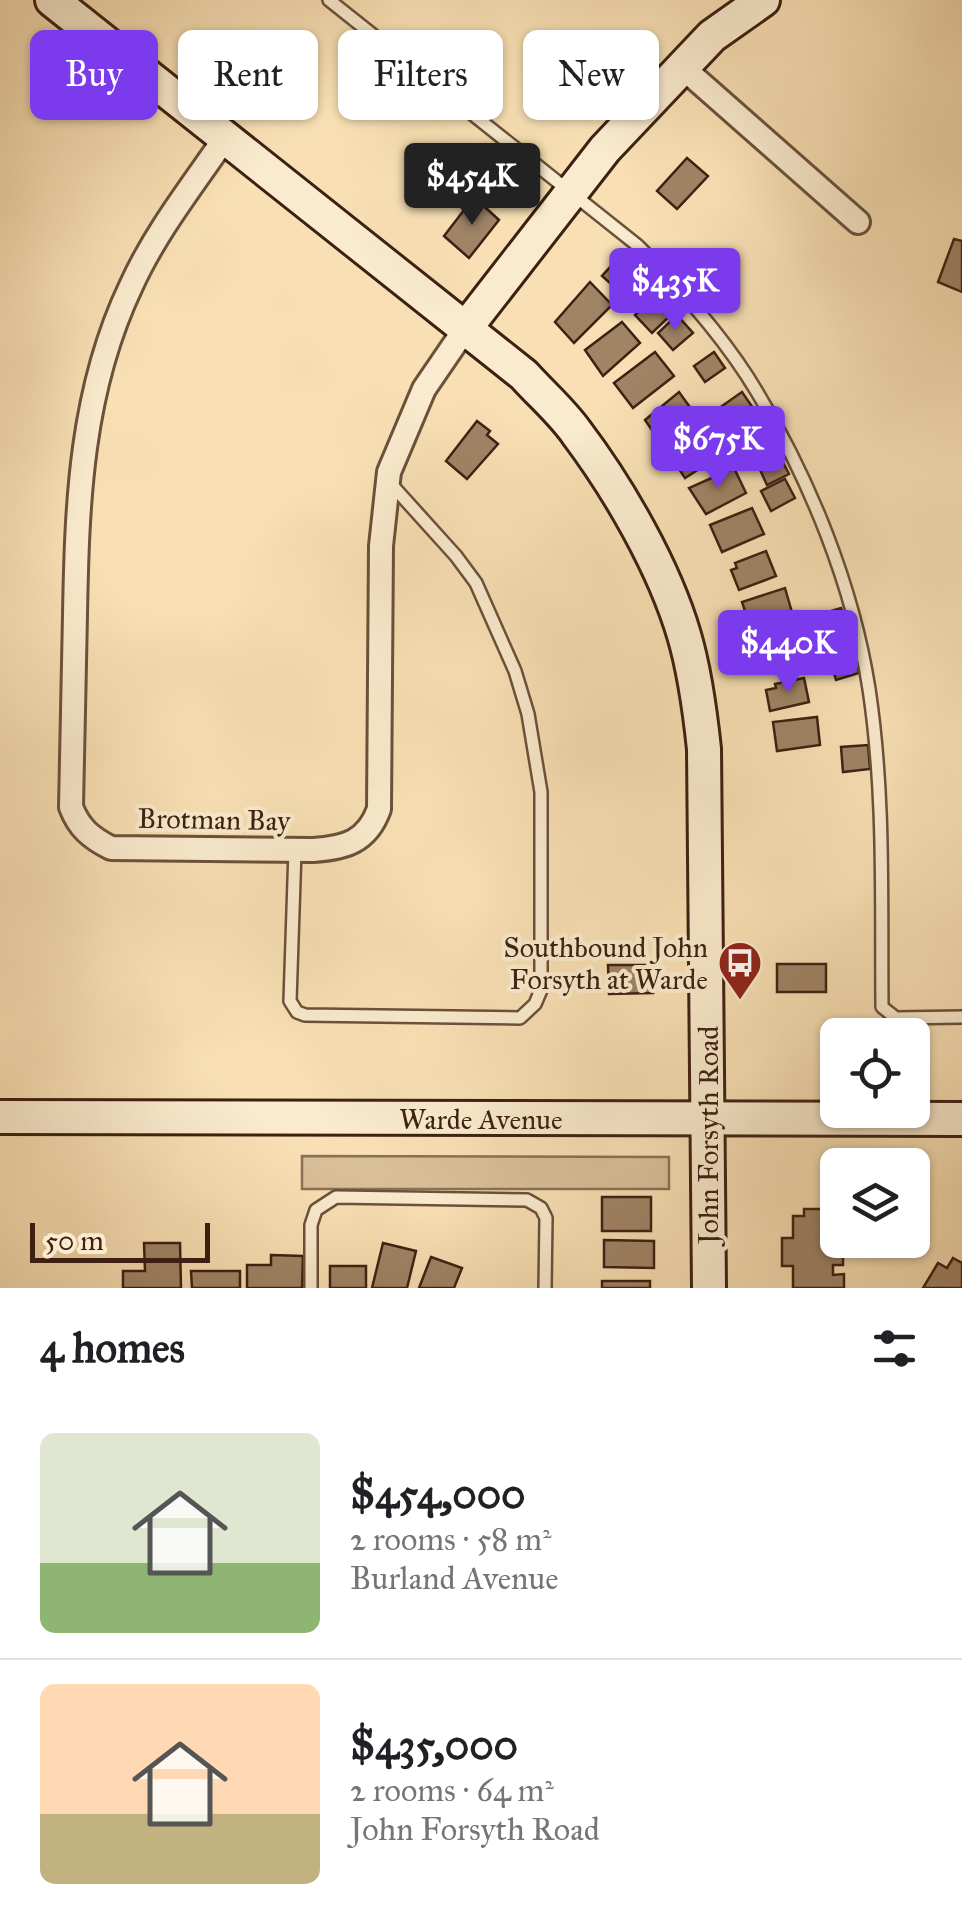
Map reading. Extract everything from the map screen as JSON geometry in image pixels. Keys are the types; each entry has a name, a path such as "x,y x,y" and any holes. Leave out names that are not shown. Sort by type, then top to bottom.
{"street":[{"name":"John Forsyth Road","path":"52,0 524,375 575,429 617,491 668,592 684,634 704,749 709,1288"},
{"path":"465,329 605,148 712,36 763,0"},
{"path":"681,66 858,222"},
{"name":"Brotman Bay","path":"224,138 148,251 129,289 111,334 86,427 76,531 71,807 90,836 110,848 341,849 373,827 379,809 381,546 388,480 404,431 424,389 465,329"},
{"name":"Warde Avenue","path":"0,1117 962,1119"}],"lane":[{"path":"329,0 637,245 684,295 756,389 802,478 845,592 868,686 882,826 882,1007 896,1018 962,1017"},
{"path":"295,850 290,1000 297,1012 520,1018 535,1004 542,990 541,792 528,714 515,671 476,583 388,480"},
{"path":"310,1288 311,1225 316,1210 336,1197 527,1200 541,1208 546,1218 545,1288"}],"shaded area":[{"path":"302,1156 669,1157 669,1189 302,1189"}],"building":[{"path":"687,158 708,176 677,209 657,191"},
{"path":"474,197 499,220 469,258 444,236"},
{"path":"954,239 962,241 962,292 938,282"},
{"path":"621,255 638,271 619,291 602,276"},
{"path":"590,282 612,305 574,343 555,322"},
{"path":"657,295 674,312 652,333 635,315"},
{"path":"677,315 693,333 673,350 658,333"},
{"path":"622,322 640,343 603,376 585,350"},
{"path":"655,352 674,376 633,408 614,383"},
{"path":"714,352 725,368 705,382 694,366"},
{"path":"679,392 697,417 661,443 645,420"},
{"path":"742,392 753,408 733,422 722,406"},
{"path":"477,421 498,444 467,479 446,461"},
{"path":"710,424 727,451 685,478 669,454"},
{"path":"778,453 789,474 767,485 757,463"},
{"path":"734,468 746,493 706,514 689,488"},
{"path":"785,479 795,498 771,511 761,491"},
{"path":"752,508 764,534 722,552 710,525"},
{"path":"766,551 776,576 739,590 731,570 737,568 735,563"},
{"path":"785,588 793,616 751,629 742,602"},
{"path":"841,608 849,634 823,643 814,616"},
{"path":"798,622 807,649 759,663 754,636"},
{"path":"853,652 859,673 836,680 830,659"},
{"path":"804,678 809,702 770,711 766,690 776,688 775,684"},
{"path":"817,717 820,745 777,751 773,722"},
{"path":"868,745 870,769 843,772 841,747"},
{"path":"777,964 826,964 826,992 777,992"},
{"path":"608,965 652,965 653,993 609,994"},
{"path":"602,1197 651,1197 651,1231 602,1231"},
{"path":"804,1209 820,1209 820,1258 843,1258 843,1265 833,1265 833,1275 844,1274 844,1288 793,1288 793,1266 782,1266 782,1238 793,1238 793,1216 804,1216"},
{"path":"604,1240 654,1241 654,1268 604,1267"},
{"path":"144,1243 180,1243 181,1288 123,1288 123,1271 145,1271"},
{"path":"383,1243 416,1251 407,1288 372,1288"},
{"path":"271,1255 303,1256 302,1288 247,1288 247,1265 271,1265"},
{"path":"431,1257 462,1268 454,1288 419,1288"},
{"path":"953,1258 962,1263 962,1288 923,1288 938,1263 947,1268"},
{"path":"330,1266 366,1266 366,1288 330,1288"},
{"path":"191,1271 240,1271 240,1288 192,1288"},
{"path":"602,1281 650,1281 650,1288 602,1288"}],"place":[{"name":"Southbound John Forsyth at Warde","path":"740,1001"}]}
